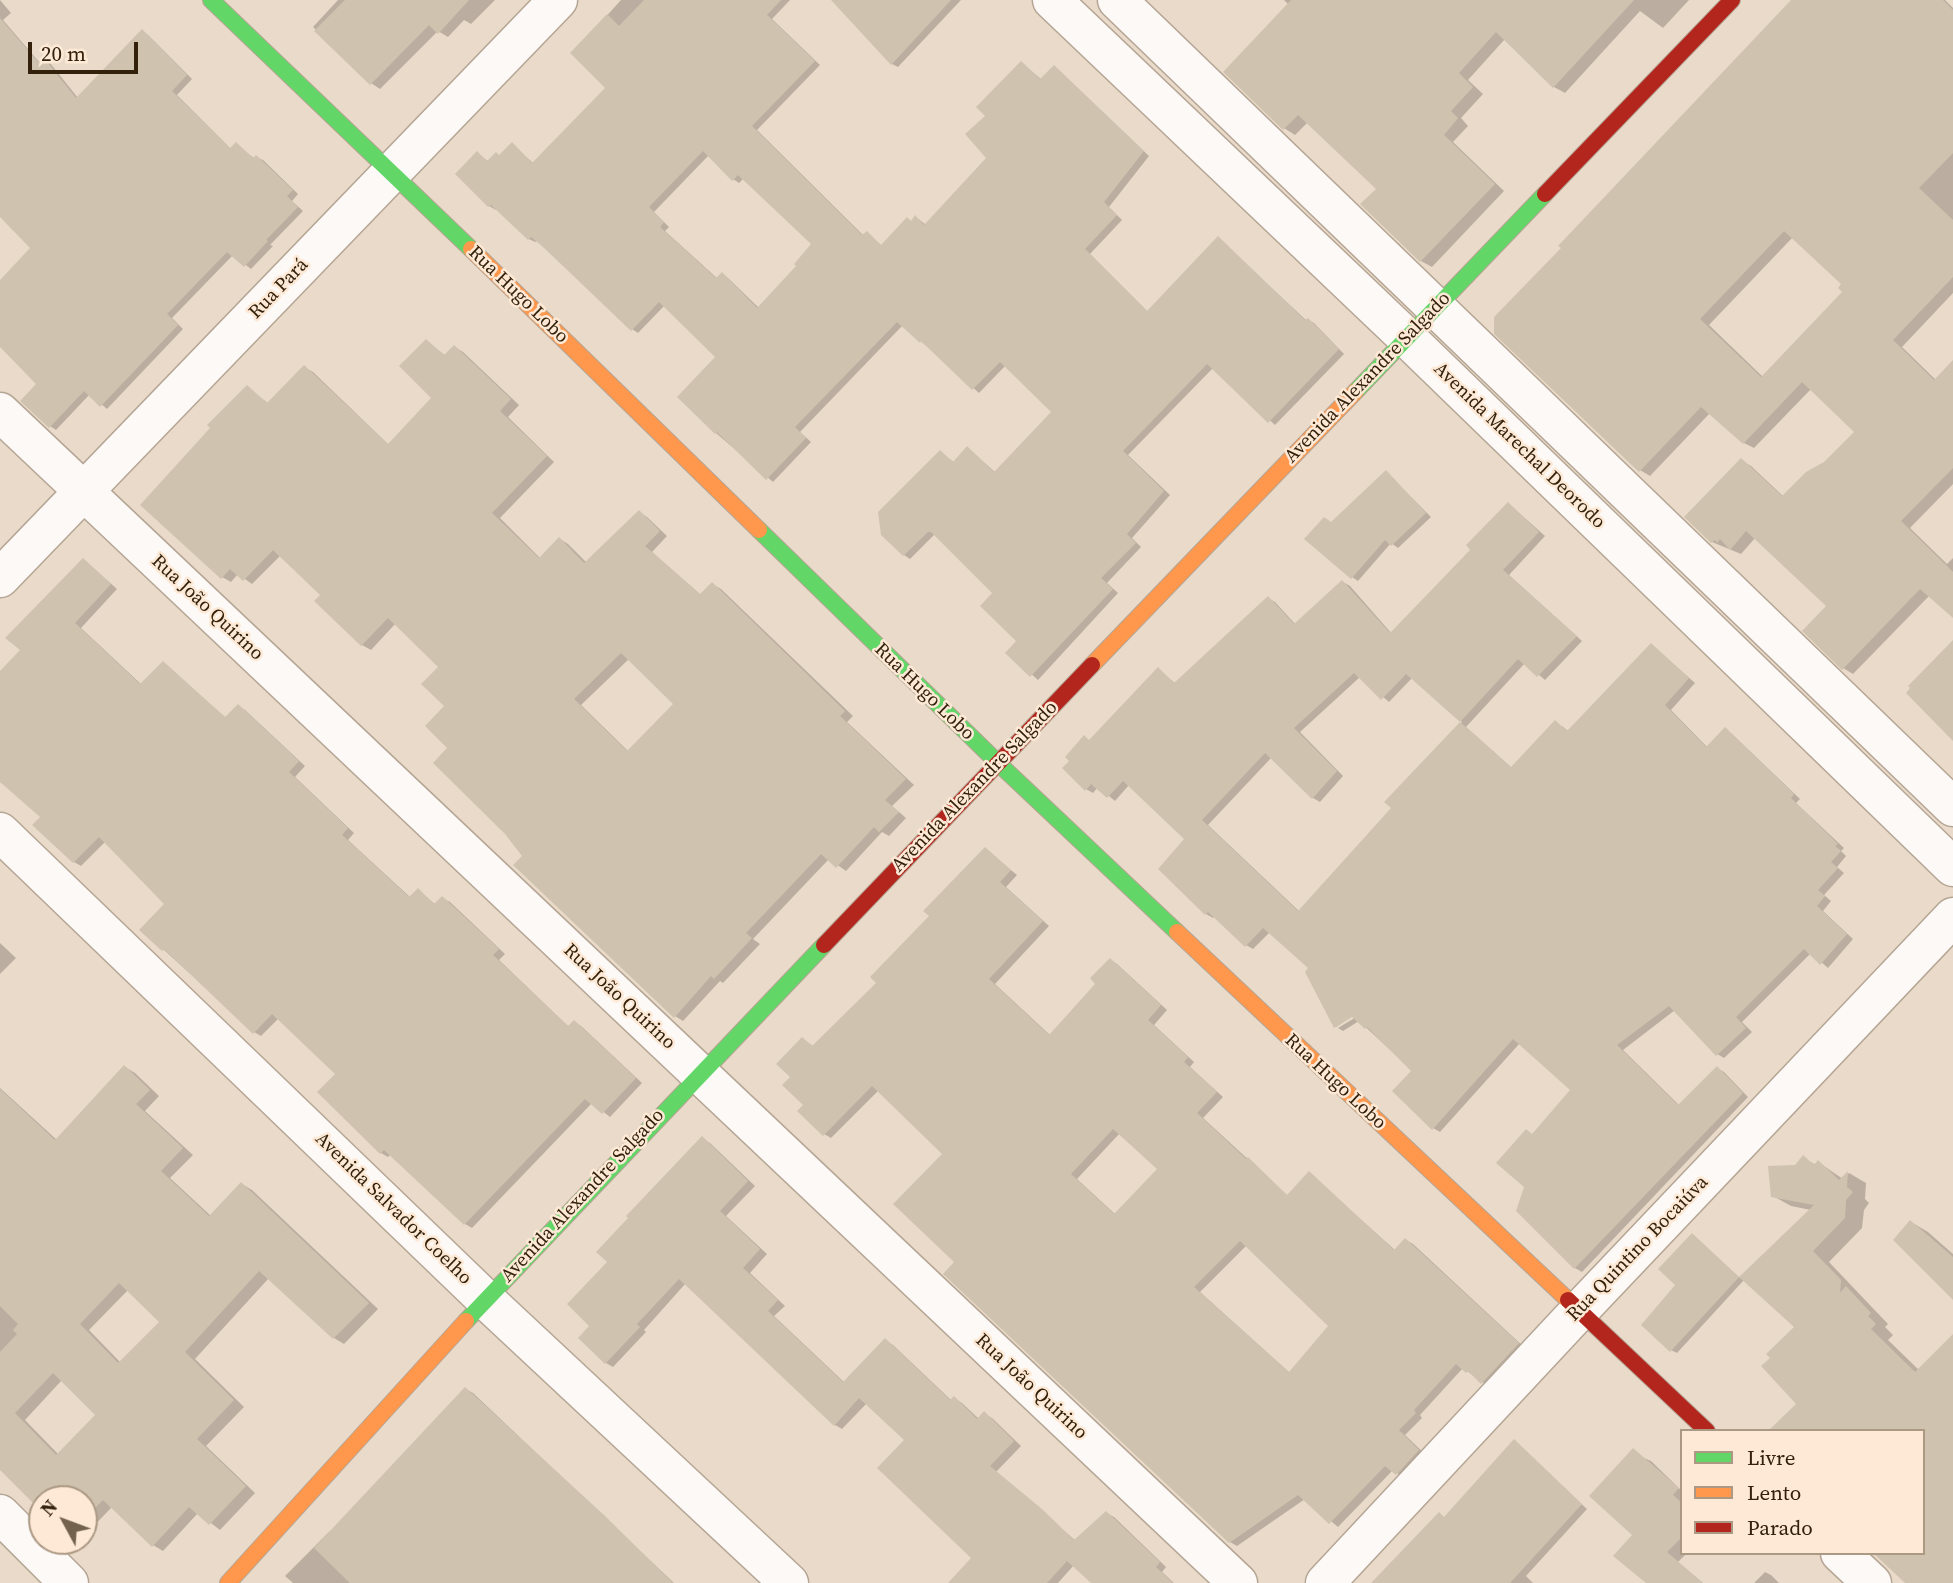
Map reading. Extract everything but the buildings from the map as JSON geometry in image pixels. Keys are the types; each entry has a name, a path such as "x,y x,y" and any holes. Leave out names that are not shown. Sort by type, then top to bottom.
{"street":[{"name":"Rua Hugo Lobo","path":"211,0 392,172 998,763 1705,1429"},
{"name":"Rua Pará","path":"0,578 558,0"},
{"name":"Avenida Marechal Deorodo","path":"1052,0 1407,338 1953,867"},
{"path":"1117,0 1953,807"},
{"name":"Avenida Alexandre Salgado","path":"228,1583 486,1300 699,1073 1732,0"},
{"name":"Rua João Quirino","path":"0,412 1238,1583"},
{"name":"Avenida Salvador Coelho","path":"0,832 486,1300 789,1583"},
{"name":"Rua Quintino Bocaiúva","path":"1325,1583 1578,1311 1953,917"},
{"path":"0,1514 69,1583"},
{"path":"1842,1555 1872,1583"}],"traffic: fast":[{"path":"211,0 471,249"},
{"path":"1356,391 1545,194"},
{"path":"759,530 998,763 1177,932"},
{"path":"466,1321 824,945"}],"traffic: slow":[{"path":"471,249 759,530"},
{"path":"1092,665 1356,391"},
{"path":"1177,932 1568,1300"},
{"path":"228,1583 466,1321"}],"traffic: jam":[{"path":"1545,194 1732,0"},
{"path":"824,945 1092,665"},
{"path":"1568,1300 1705,1429"}]}
